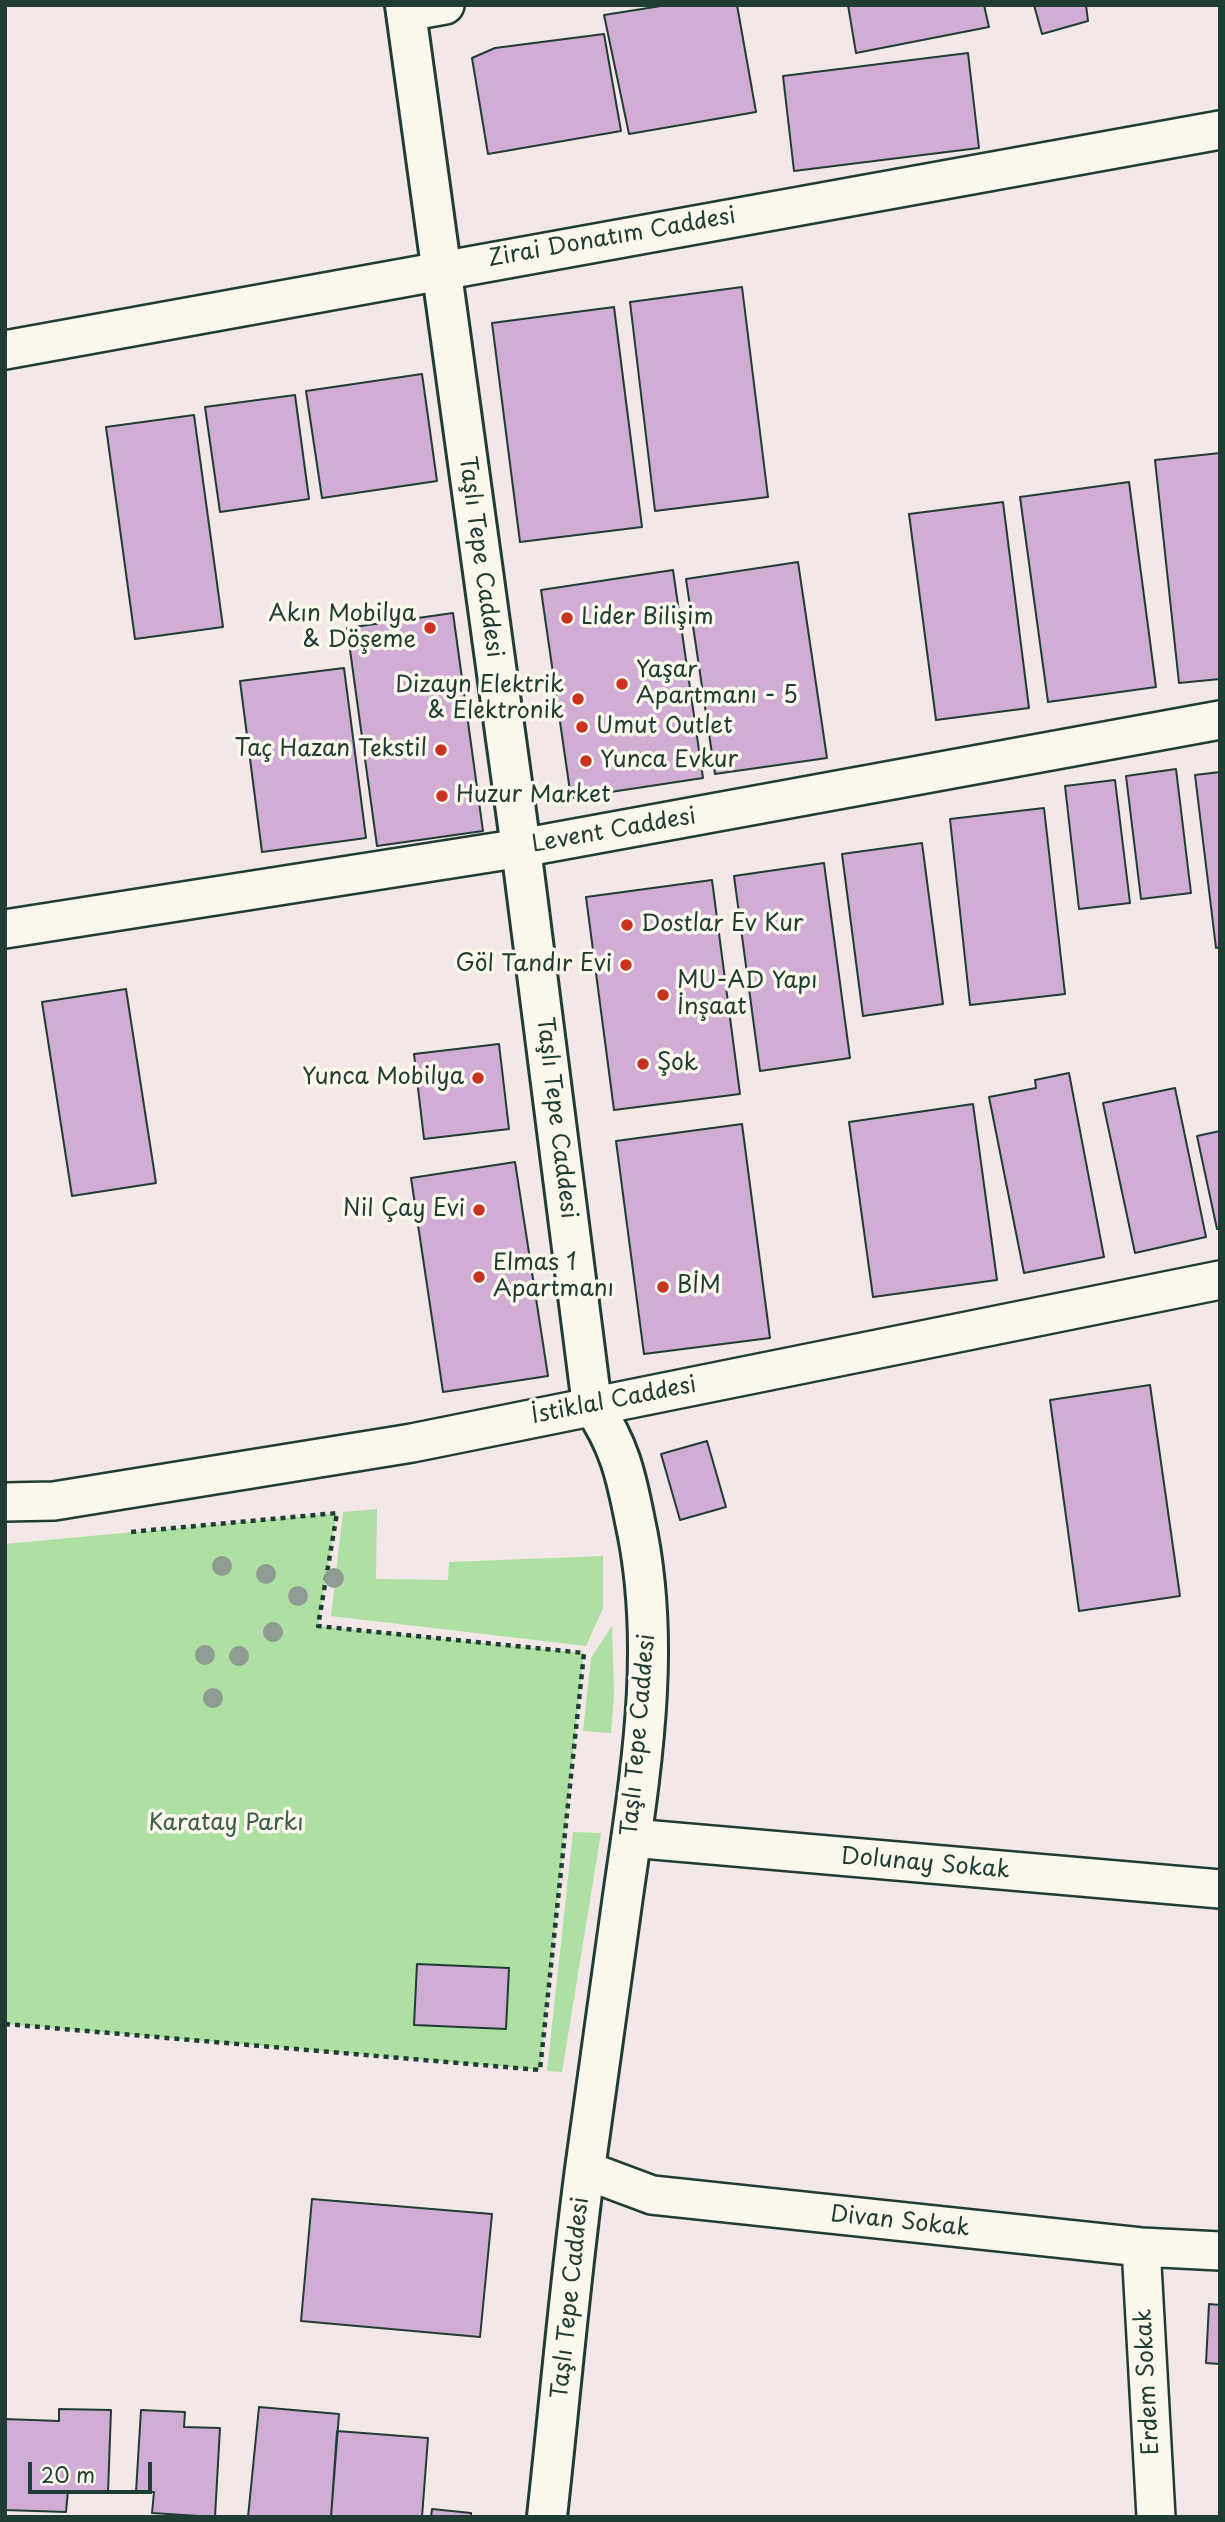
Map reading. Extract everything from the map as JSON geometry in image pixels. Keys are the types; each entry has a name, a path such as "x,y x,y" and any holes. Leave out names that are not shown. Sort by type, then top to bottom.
{"street":[{"path":"405,9 445,5"},
{"name":"Taşlı Tepe Caddesi","path":"405,9 521,848 593,1405 611,1432 620,1454 646,1586 649,1668 640,1774 585,2170 547,2517"},
{"name":"Zirai Donatım Caddesi","path":"5,350 440,269 1220,130"},
{"name":"Levent Caddesi","path":"5,929 521,848 1220,720"},
{"name":"İstiklal Caddesi","path":"5,1502 54,1501 412,1443 1220,1280"},
{"name":"Dolunay Sokak","path":"631,1838 1220,1889"},
{"name":"Divan Sokak","path":"585,2170 652,2195 1141,2247 1220,2250"},
{"name":"Erdem Sokak","path":"1141,2247 1156,2517"}],"path":[{"path":"5,2024 540,2070 584,1653 317,1626 337,1513 116,1534"}],"green space":[{"path":"377,1509 376,1579 448,1580 449,1562 603,1556 603,1608 586,1646 331,1616 343,1512"},
{"name":"Karatay Parkı","path":"337,1513 318,1626 584,1653 540,2070 5,2024 5,1544"},
{"path":"612,1626 614,1695 611,1733 583,1731 591,1658"},
{"path":"573,1832 601,1833 562,2072 547,2071"}],"building":[{"path":"667,5 737,5 756,112 629,134 604,15"},
{"path":"848,5 984,5 989,27 856,53"},
{"path":"1034,5 1086,5 1088,21 1042,34"},
{"path":"604,34 621,131 488,154 472,58 495,48"},
{"path":"968,53 979,148 794,171 783,76"},
{"path":"742,287 768,497 655,511 630,302"},
{"path":"614,307 642,527 520,542 492,323"},
{"path":"422,374 437,481 322,498 306,391"},
{"path":"295,395 309,499 220,512 205,407"},
{"path":"194,415 223,627 135,639 106,427"},
{"path":"1220,453 1220,679 1179,683 1155,460"},
{"path":"1129,482 1156,687 1048,702 1020,497"},
{"path":"1003,502 1029,708 936,720 909,514"},
{"path":"798,562 827,758 715,774 686,579"},
{"name":"Yaşar Apartmanı - 5","path":"673,570 703,778 571,798 541,590"},
{"path":"453,613 483,831 377,846 347,628"},
{"path":"344,668 366,838 262,852 240,681"},
{"path":"1176,769 1191,893 1141,899 1126,776"},
{"path":"1220,772 1220,947 1216,948 1195,775"},
{"path":"1115,780 1130,903 1079,909 1065,786"},
{"path":"1044,808 1065,994 970,1005 950,819"},
{"path":"922,843 943,1004 863,1016 842,854"},
{"path":"824,863 850,1058 760,1071 734,876"},
{"name":"MU-AD Yapı İnşaat","path":"712,880 740,1094 614,1110 586,897"},
{"path":"126,989 156,1183 72,1196 42,1002"},
{"path":"499,1044 509,1129 424,1139 414,1054"},
{"path":"1069,1073 1104,1257 1024,1273 989,1097 1036,1088 1035,1080"},
{"path":"1175,1088 1206,1237 1135,1253 1103,1103"},
{"path":"973,1104 997,1280 873,1297 849,1122"},
{"path":"742,1124 770,1338 644,1354 616,1141"},
{"path":"1220,1131 1220,1229 1217,1229 1197,1136"},
{"name":"Elmas 1 Apartmanı","path":"515,1162 548,1376 443,1392 411,1178"},
{"path":"1150,1385 1180,1596 1079,1611 1050,1400"},
{"path":"707,1441 726,1507 680,1520 661,1454"},
{"path":"417,1964 509,1968 506,2029 414,2025"},
{"path":"312,2199 492,2214 480,2337 301,2321"},
{"path":"1209,2304 1220,2305 1220,2364 1206,2363"},
{"path":"259,2407 339,2414 331,2517 248,2517"},
{"path":"59,2409 111,2410 108,2493 68,2491 66,2512 5,2510 5,2419 59,2421"},
{"path":"141,2410 185,2412 184,2427 220,2428 215,2517 152,2513 154,2492 136,2492"},
{"path":"337,2431 428,2438 422,2517 331,2517"},
{"path":"432,2509 471,2513 471,2517 431,2517"}],"place":[{"name":"Lider Bilişim","path":"567,618"},
{"name":"Akın Mobilya & Döşeme","path":"430,628"},
{"name":"Yaşar Apartmanı - 5","path":"622,684"},
{"name":"Dizayn Elektrik & Elektronik","path":"578,699"},
{"name":"Umut Outlet","path":"582,727"},
{"name":"Taç Hazan Tekstil","path":"441,750"},
{"name":"Yunca Evkur","path":"586,761"},
{"name":"Huzur Market","path":"442,796"},
{"name":"Dostlar Ev Kur","path":"627,925"},
{"name":"Göl Tandır Evi","path":"626,965"},
{"name":"MU-AD Yapı İnşaat","path":"663,995"},
{"name":"Şok","path":"643,1064"},
{"name":"Yunca Mobilya","path":"478,1078"},
{"name":"Nil Çay Evi","path":"479,1210"},
{"name":"Elmas 1 Apartmanı","path":"479,1277"},
{"name":"BİM","path":"663,1287"}]}
